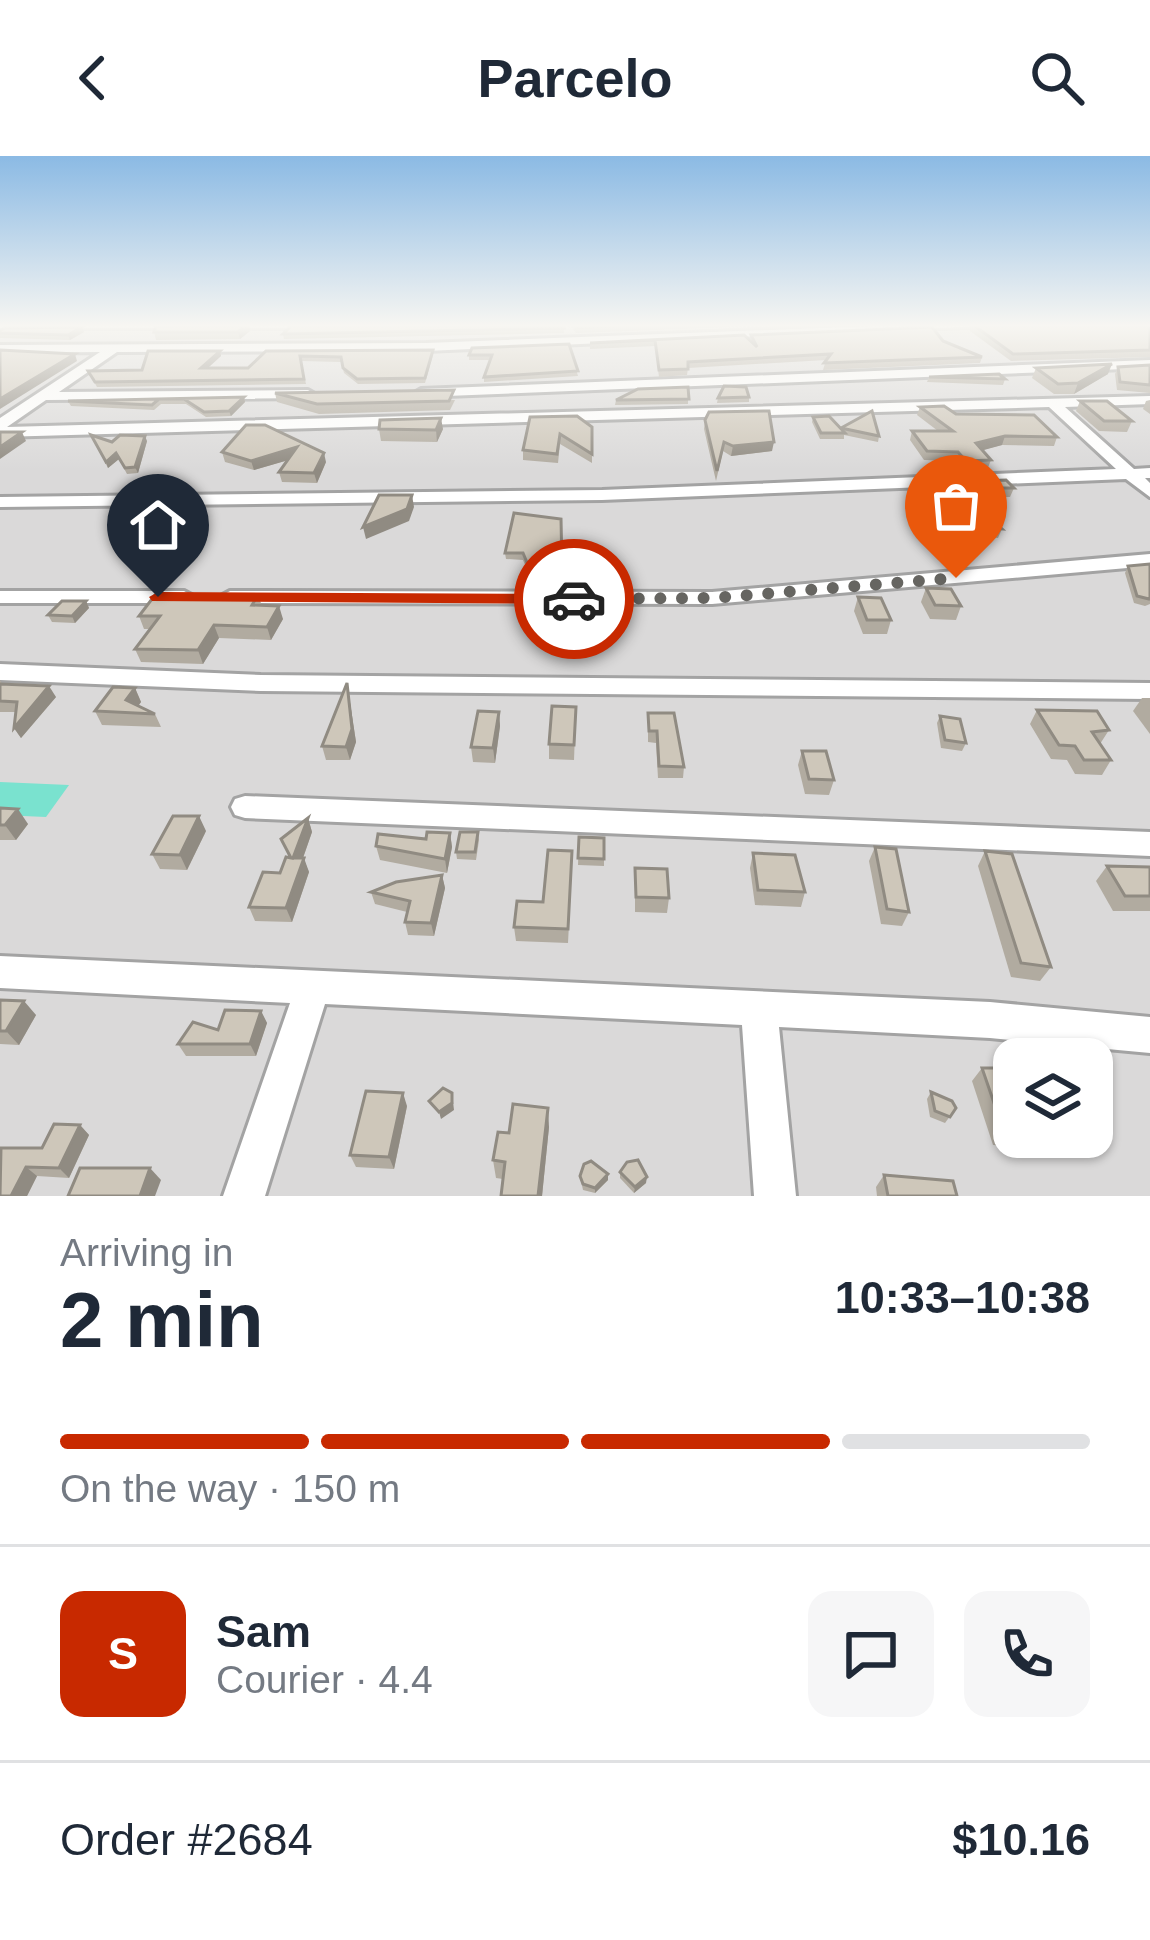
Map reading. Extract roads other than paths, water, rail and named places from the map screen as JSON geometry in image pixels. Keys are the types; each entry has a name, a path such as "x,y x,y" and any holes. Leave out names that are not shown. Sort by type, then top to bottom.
{"street":[{"path":"0,428 78,373"},
{"path":"406,393 931,373"},
{"path":"43,396 315,394"},
{"path":"0,428 1150,400"},
{"path":"1053,404 1150,492"},
{"path":"0,502 602,495 1150,473"},
{"path":"0,598 712,598 1150,560"},
{"path":"0,672 537,687 1150,691"},
{"path":"245,807 1150,844"},
{"path":"0,972 991,1020 1150,1035"},
{"path":"244,1196 313,988"},
{"path":"759,1010 775,1196"}]}
